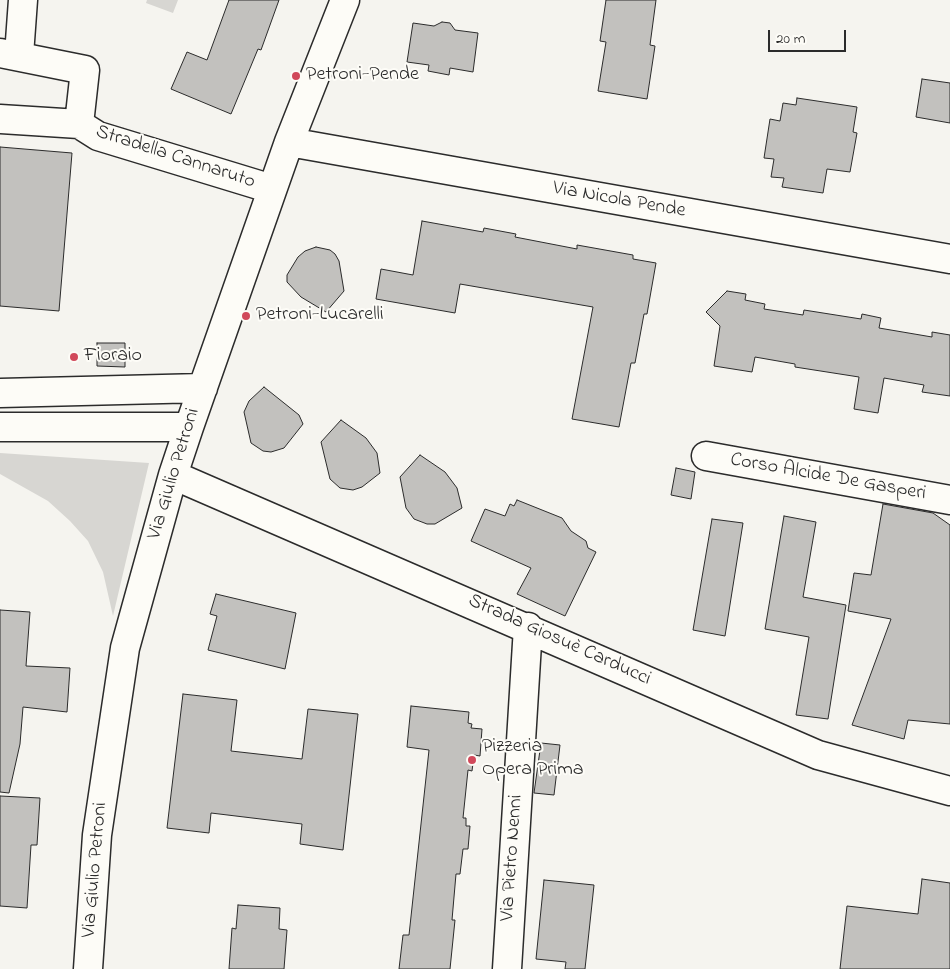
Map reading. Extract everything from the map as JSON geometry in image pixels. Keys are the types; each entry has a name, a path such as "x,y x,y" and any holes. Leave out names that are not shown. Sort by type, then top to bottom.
{"street":[{"path":"9,54 22,0"},
{"name":"Via Giulio Petroni","path":"88,969 97,835 125,648 173,475 189,427 289,142 345,0"},
{"name":"Stradella Cannaruto","path":"9,54 86,70 79,124"},
{"name":"Stradella Cannaruto","path":"0,119 79,124 98,136 272,189"},
{"name":"Via Nicola Pende","path":"289,142 950,259"},
{"path":"0,393 203,388"},
{"path":"0,427 189,427"},
{"name":"Corso Alcide De Gasperi","path":"706,456 950,500"},
{"name":"Strada Giosuè Carducci","path":"173,475 818,755 950,791"},
{"name":"Via Pietro Nenni","path":"507,969 528,628"}],"shaded area":[{"path":"147,0 178,0 173,13 146,3"},
{"path":"0,453 149,463 113,616 103,572 88,541 48,501 0,474"}],"building":[{"path":"229,0 279,0 261,50 258,49 231,114 171,89 187,52 207,60"},
{"path":"606,0 656,0 650,45 655,46 647,99 598,91 606,42 600,41"},
{"path":"442,22 450,23 455,30 478,33 473,72 450,68 449,75 428,71 429,65 407,62 413,23 434,26"},
{"path":"922,79 950,83 950,123 916,117"},
{"path":"797,98 857,107 853,132 857,133 850,172 827,169 823,193 782,187 784,178 771,177 774,159 764,158 770,119 780,121 783,103 796,105"},
{"path":"0,147 72,153 59,311 0,306"},
{"path":"422,221 483,232 484,228 516,234 515,237 577,249 577,245 633,255 633,259 656,263 647,314 644,314 635,363 631,363 619,427 572,419 593,307 460,284 455,313 376,299 381,269 413,275"},
{"path":"316,247 330,250 335,254 339,261 344,291 326,312 301,297 287,282 287,275 298,257 305,251"},
{"path":"727,291 746,294 745,300 765,304 764,309 803,315 804,310 861,319 862,314 881,318 879,328 932,337 932,332 950,335 950,396 922,392 924,385 884,378 878,413 854,409 859,377 795,367 795,364 755,357 752,372 714,366 720,326 706,312"},
{"path":"97,343 125,343 125,367 97,366"},
{"path":"264,387 299,415 303,424 284,448 271,452 263,451 251,443 244,412 249,401"},
{"path":"341,420 366,438 377,453 380,473 362,487 353,490 340,488 330,479 321,442"},
{"path":"420,455 445,472 457,488 462,508 435,524 427,524 414,519 406,508 400,477"},
{"path":"676,468 695,472 691,499 671,495"},
{"path":"517,500 562,518 571,531 586,541 588,548 596,552 565,616 517,594 531,568 471,541 485,509 505,516 510,504 514,506"},
{"path":"883,504 933,513 950,525 950,724 908,720 904,739 852,725 891,619 848,611 854,573 871,575"},
{"path":"784,516 816,522 803,597 846,605 828,719 796,715 809,637 765,629"},
{"path":"712,519 743,523 725,636 693,630"},
{"path":"216,594 296,613 285,669 208,650 217,616 210,614"},
{"path":"0,610 30,612 26,666 70,668 67,712 23,707 20,744 9,793 0,792"},
{"path":"183,694 237,700 231,751 302,759 308,709 358,714 343,850 300,844 302,824 211,813 209,833 167,828"},
{"path":"411,706 469,712 468,723 472,724 471,728 482,729 480,756 474,755 472,771 468,770 463,818 466,818 466,826 470,826 468,849 463,849 460,874 456,874 452,920 455,920 450,969 399,969 403,935 409,935 429,750 407,747"},
{"path":"541,743 560,745 554,795 534,793"},
{"path":"0,796 40,798 37,845 31,845 27,908 0,906"},
{"path":"922,879 950,883 950,969 840,969 847,906 918,914"},
{"path":"544,880 594,885 585,969 565,969 566,962 536,959"},
{"path":"238,905 280,908 279,929 287,930 284,969 229,969 232,928 236,929"}],"place":[{"name":"Petroni-Pende","path":"296,76"},
{"name":"Petroni-Lucarelli","path":"246,316"},
{"name":"Fioraio","path":"74,357"},
{"name":"Pizzeria Opera Prima","path":"472,760"}]}
